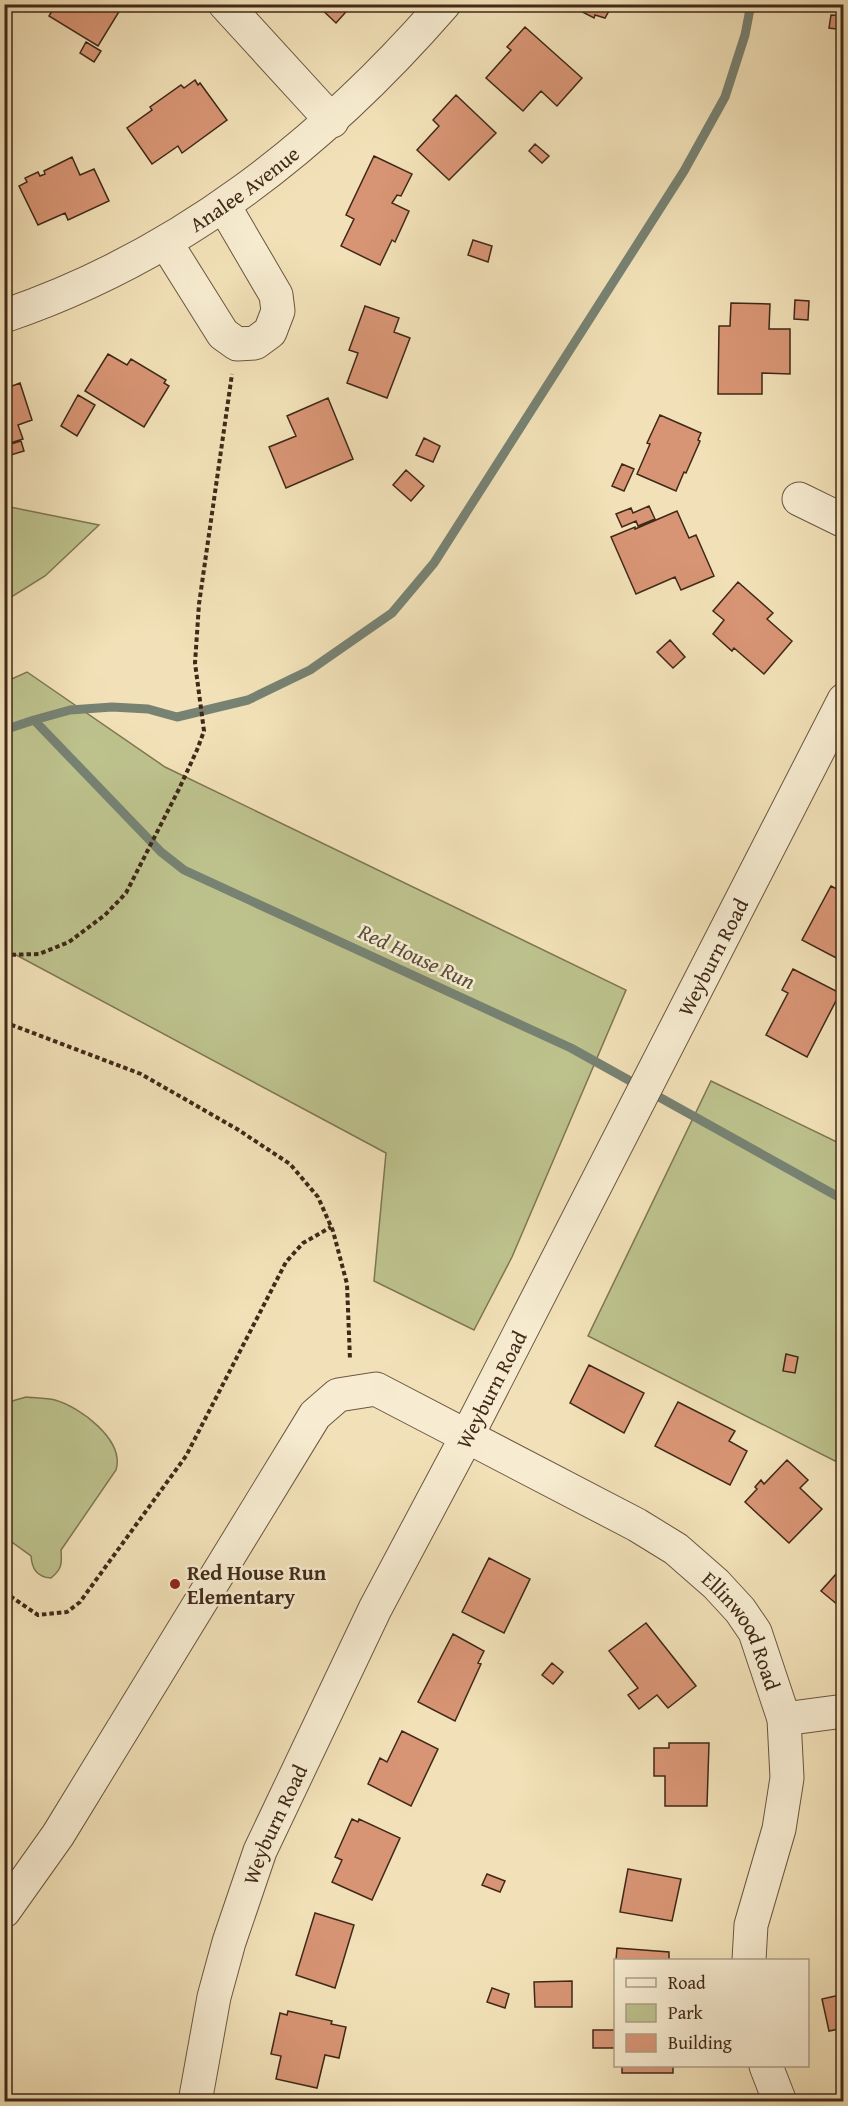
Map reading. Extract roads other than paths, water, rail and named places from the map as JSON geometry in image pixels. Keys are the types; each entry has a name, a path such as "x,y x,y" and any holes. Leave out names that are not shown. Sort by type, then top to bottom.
{"street":[{"path":"225,4 332,121"},
{"name":"Analee Avenue","path":"4,316 75,288 128,263 166,243 224,206 267,175 332,121 413,40 444,4"},
{"path":"166,243 212,320 223,334 237,344 255,343 270,332 278,311 276,295 224,206"},
{"path":"798,499 843,521"},
{"name":"Weyburn Road","path":"195,2102 214,1997 229,1942 260,1851 375,1609 467,1436 843,700"},
{"name":"Ellinwood Road","path":"4,1911 58,1835 315,1415 338,1395 376,1389 637,1525 676,1550 703,1572 740,1610 754,1632 784,1719 787,1778 779,1829 751,1925 749,1959"},
{"path":"784,1719 843,1711"},
{"path":"766,2067 780,2102"}],"waterway":[{"path":"34,720 70,710 112,707 148,709 177,717 248,700 310,670 392,613 434,563 684,171 725,97 745,35 751,4"},
{"name":"Red House Run","path":"4,730 34,720 161,852 184,870 571,1048 844,1200"}],"place":[{"name":"Red House Run Elementary","path":"175,1584"}]}
